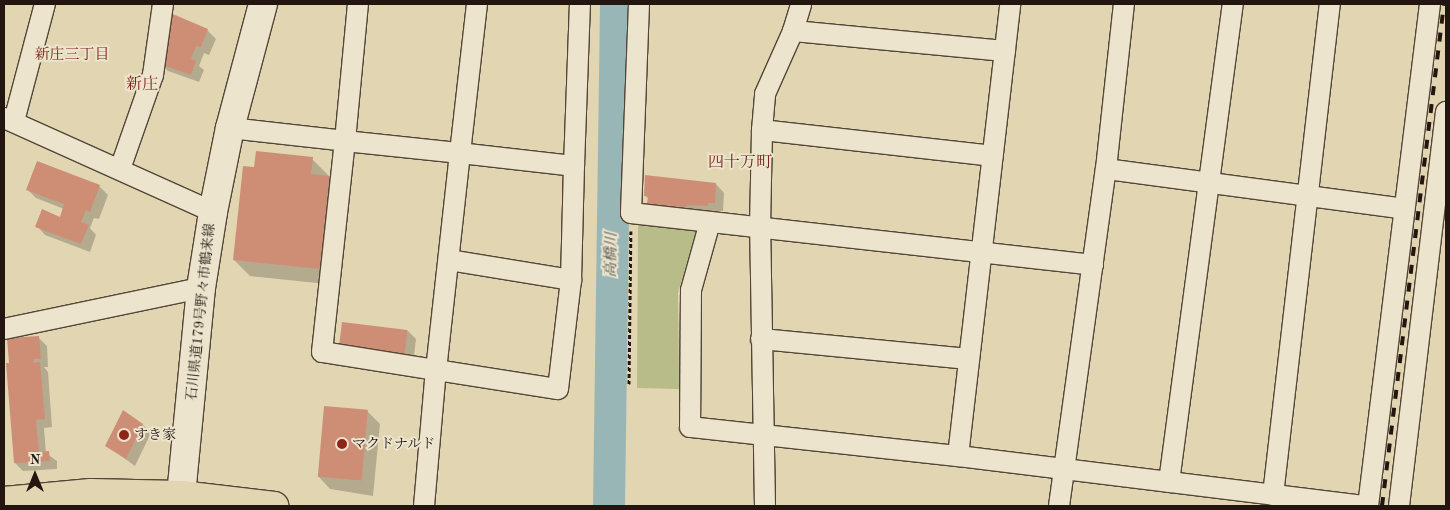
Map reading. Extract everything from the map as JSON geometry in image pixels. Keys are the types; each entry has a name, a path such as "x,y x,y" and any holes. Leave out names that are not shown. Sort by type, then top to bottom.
{"main road":[{"name":"石川県道179号野々市鶴来線","path":"181,501 201,288 213,212 230,128 263,4"},
{"path":"4,501 91,493 181,501 274,506"}],"street":[{"path":"45,4 7,122 120,169 213,212"},
{"path":"120,169 153,75 163,4"},
{"path":"358,4 322,352 558,389 571,280 580,4"},
{"path":"424,506 436,370 477,4"},
{"path":"639,4 632,213 1092,265"},
{"path":"765,506 760,228 762,130 765,94 793,31 801,4"},
{"path":"958,456 1010,4"},
{"path":"1059,506 1106,169 1124,4"},
{"path":"1169,482 1210,183 1232,4"},
{"path":"1273,494 1330,4"},
{"path":"710,222 691,290 690,427 958,456 1368,506 1430,4"},
{"path":"793,31 1005,51"},
{"path":"1399,506 1440,209 1446,112"},
{"path":"230,128 574,166"},
{"path":"762,130 993,156"},
{"path":"1106,169 1404,209"},
{"path":"448,260 571,280"},
{"path":"4,329 201,288"},
{"path":"761,339 969,359"}],"path":[{"path":"629,384 632,213"}],"green space":[{"path":"638,224 696,231 678,293 679,389 637,388"}],"building":[{"path":"168,12 208,29 201,47 196,46 191,59 196,61 191,75 158,63"},
{"path":"256,151 313,157 311,174 330,176 320,269 233,260 243,166 254,167"},
{"path":"37,161 100,185 90,212 86,210 81,222 89,225 81,244 35,227 42,209 60,217 64,204 26,190"},
{"path":"645,175 716,183 715,203 708,203 708,206 687,205 687,207 647,204 648,196 644,196"},
{"path":"342,322 408,330 404,356 339,348"},
{"path":"39,336 41,359 33,359 34,363 40,362 45,419 36,420 39,452 49,451 50,461 14,463 6,363 9,363 7,338"},
{"name":"マクドナルド","path":"324,406 368,410 362,481 318,477"},
{"name":"すき家","path":"123,410 143,424 126,459 105,446"}],"waterway":[{"name":"高橋川","path":"609,506 616,4"}],"railway":[{"path":"1382,506 1444,4"}],"place":[{"name":"すき家","path":"124,435"},
{"name":"マクドナルド","path":"342,444"}],"district":[{"name":"新庄三丁目","path":"72,56"},
{"name":"新庄","path":"142,85"},
{"name":"四十万町","path":"740,163"}]}
